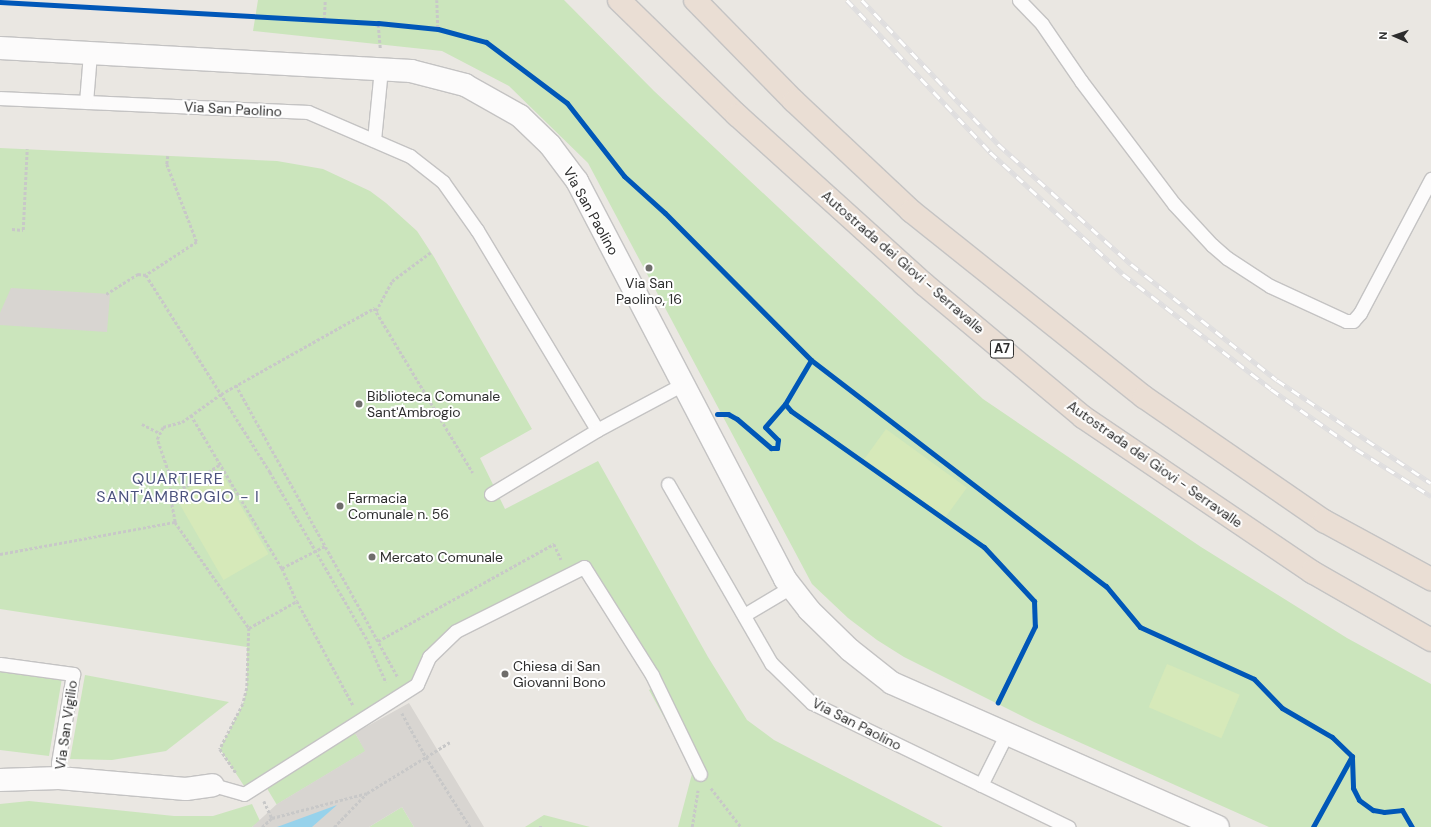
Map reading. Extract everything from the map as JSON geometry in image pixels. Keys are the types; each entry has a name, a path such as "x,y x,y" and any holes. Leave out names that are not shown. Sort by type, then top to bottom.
{"highway":[{"name":"Autostrada dei Giovi - Serravalle","path":"618,0 737,115 924,284 1083,416 1312,572 1431,640"},
{"path":"695,0 794,101 911,211 1144,398 1324,521 1431,579"}],"street":[{"name":"Via San Paolino","path":"0,48 381,69 429,74 471,88 520,116 550,145 577,181 736,489 791,587 808,610 850,650 892,683 1218,827"},
{"name":"Via San Vigilio","path":"0,780 59,778 186,789 213,785"}],"lane":[{"path":"1019,0 1042,24 1081,81 1174,204 1212,245 1227,258 1270,286 1346,321 1353,321 1360,313 1431,179"},
{"path":"86,102 90,53"},
{"path":"374,140 381,69"},
{"name":"Via San Paolino","path":"0,98 308,112 410,156 443,182 477,230 597,430"},
{"path":"491,494 597,430 683,384"},
{"name":"Via San Paolino","path":"668,484 771,663 812,703 1069,827"},
{"path":"213,785 244,794 248,792 417,684 429,657 456,631 584,567 652,675 700,774"},
{"path":"744,615 791,587"},
{"name":"Via San Vigilio","path":"0,664 74,674 58,763 59,778"},
{"path":"982,785 1007,733"}],"path":[{"path":"324,20 325,0"},
{"path":"437,0 438,29"},
{"path":"317,19 332,20"},
{"path":"370,22 438,29 486,42 566,104 624,176 665,213 811,360 1106,586 1140,627 1254,679 1282,708 1332,737 1352,756 1354,788 1359,800 1373,810 1384,812 1402,810 1412,827"},
{"path":"12,229 24,230 27,149"},
{"path":"106,294 138,274 146,275 197,242 167,164 168,156"},
{"path":"376,312 392,281 431,252"},
{"path":"146,275 221,394 315,551 368,642 394,699 426,757 470,827"},
{"path":"272,818 262,797 253,801 220,749 243,704 247,688 249,628 175,522 170,496 170,477 157,439 163,427 182,422 236,385 374,308 473,473"},
{"path":"719,413 737,419 771,448 776,448 778,440 765,427 785,404 811,360"},
{"path":"236,385 406,691"},
{"path":"785,404 919,503 984,548 1034,601 1035,626 998,702"},
{"path":"191,415 219,465 282,568 297,601 361,720"},
{"path":"142,424 160,433"},
{"path":"170,496 219,465"},
{"path":"0,554 175,522"},
{"path":"378,641 554,544 569,574"},
{"path":"282,568 325,546"},
{"path":"249,628 297,601"},
{"path":"262,827 272,818 367,792 450,742"},
{"path":"1313,827 1352,756"},
{"path":"692,827 700,774"},
{"path":"700,774 741,827"},
{"path":"334,827 367,792"}],"green space":[{"path":"258,0 564,0 654,91 983,399 1201,547 1347,638 1431,684 1431,827 1269,827 1034,722 904,657 877,640 848,618 812,584 588,163 509,86 442,51 253,31"},
{"path":"0,148 277,161 323,169 370,191 386,203 417,231 434,257 532,429 480,458 505,509 598,461 708,657 747,720 774,740 943,827 678,827 693,770 649,690 657,685 584,567 456,631 417,684 248,792 220,749 243,704 247,688 247,647 0,609"},
{"path":"886,429 967,488 945,518 864,459"},
{"path":"220,470 268,554 223,580 175,496"},
{"path":"0,664 63,672 49,756 0,750"},
{"path":"1167,664 1240,695 1221,738 1149,707"},
{"path":"85,675 229,702 166,751 112,760 70,759"},
{"path":"355,733 366,751 277,805 266,787"},
{"path":"29,801 174,816 213,816 252,804 260,821 252,827 0,827 0,804"},
{"path":"402,807 414,827 369,827"},
{"path":"544,815 590,827 525,827"}],"shaded area":[{"path":"11,288 110,294 107,332 0,325 0,313"},
{"path":"409,703 484,827 414,827 402,807 369,827 252,827 277,804 365,751 355,733"}],"water":[{"path":"337,805 312,827 277,827"}],"railway":[{"path":"847,0 990,152 1123,274 1271,389 1356,449 1431,496"},
{"path":"862,0 998,144 1131,264 1277,380 1431,483"}],"cycle path":[{"path":"0,2 378,23 438,29 486,42 567,103 624,176 665,213 811,360 1106,586 1140,627 1254,679 1282,708 1332,737 1352,756 1313,827"},
{"path":"811,360 785,404 791,411 984,547 1034,601 1035,626 998,702"},
{"path":"717,414 728,414 737,419 771,448 777,448 778,440 765,427 785,404"},
{"path":"1352,758 1353,788 1359,800 1373,810 1384,812 1402,810 1412,827"}],"place":[{"name":"Via San Paolino, 16","path":"649,268"},
{"name":"Biblioteca Comunale Sant'Ambrogio","path":"359,404"},
{"name":"Farmacia Comunale n. 56","path":"340,506"},
{"name":"Mercato Comunale","path":"372,557"},
{"name":"Chiesa di San Giovanni Bono","path":"505,674"}],"district":[{"name":"QUARTIERE SANT'AMBROGIO - I","path":"178,488"}]}
